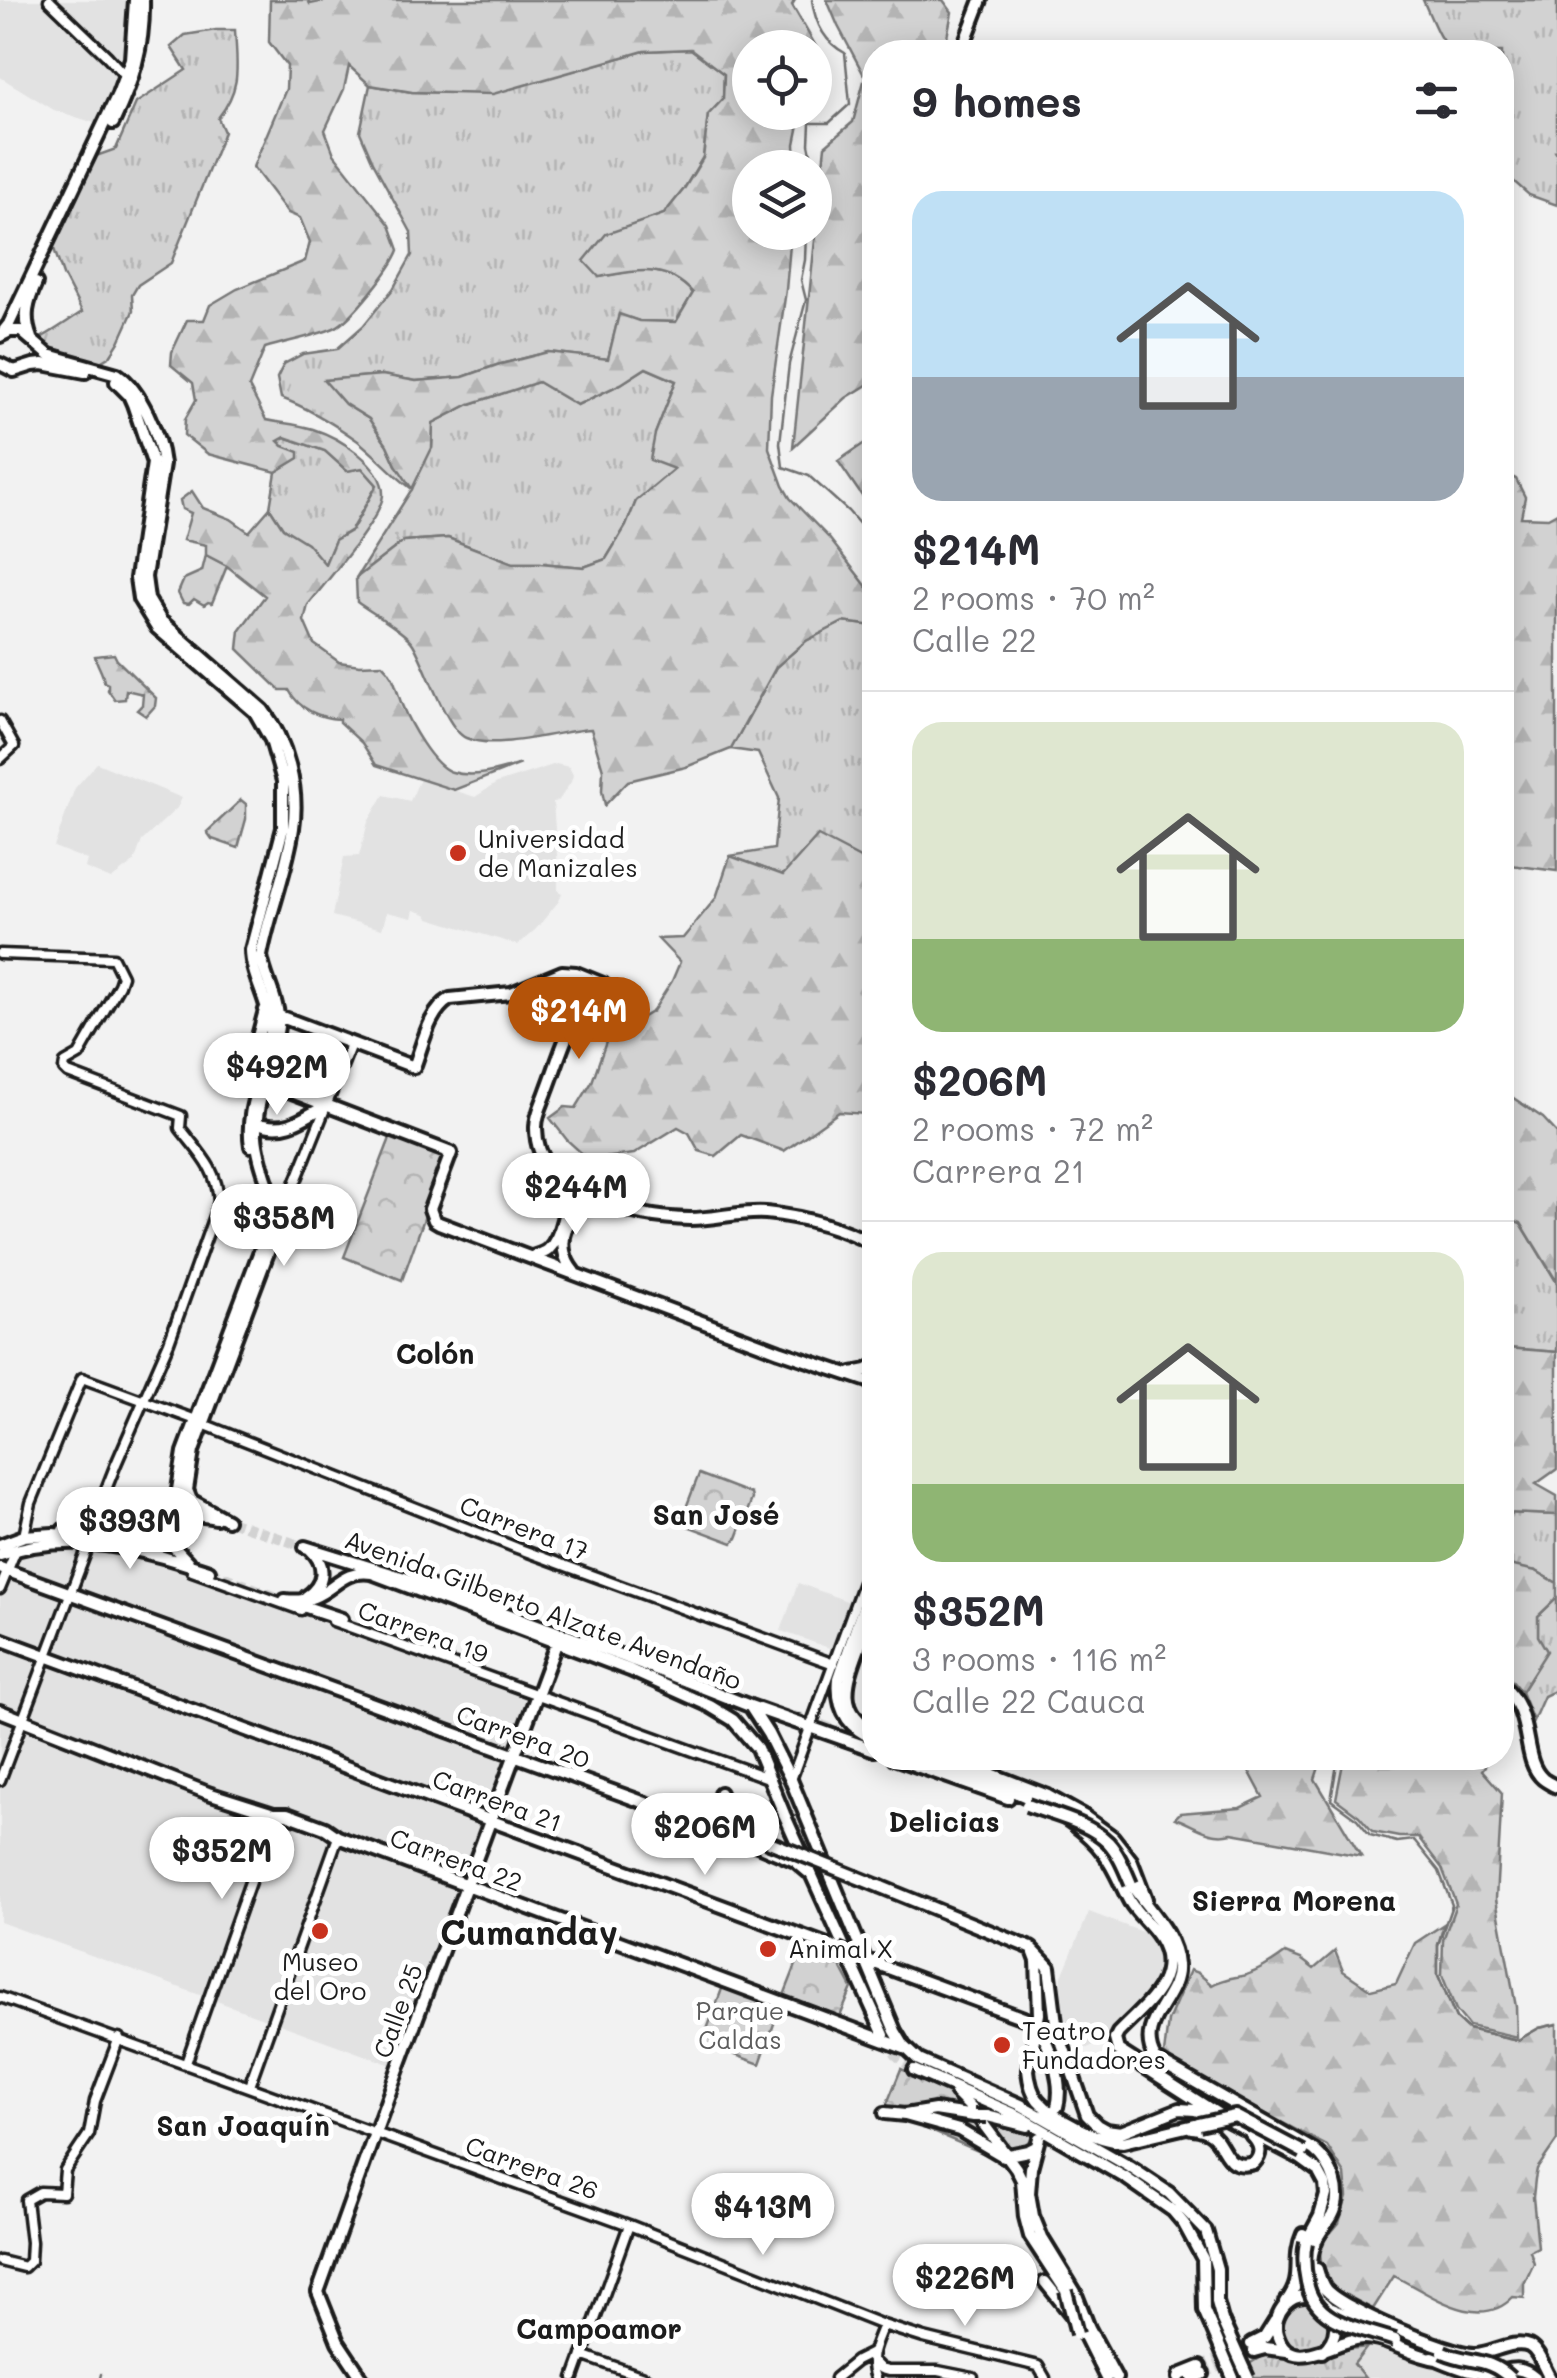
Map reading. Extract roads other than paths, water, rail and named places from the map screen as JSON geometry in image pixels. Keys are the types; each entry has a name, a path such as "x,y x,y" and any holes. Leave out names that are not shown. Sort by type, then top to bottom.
{"main road":[{"path":"0,336 128,81 135,0"},
{"path":"27,366 34,356 26,322 27,305 128,81 142,38 144,0"},
{"path":"966,40 981,0"},
{"path":"0,336 16,330 54,357 117,374 139,396 163,464 145,576 148,598 161,621 272,721 291,775 294,823 260,956 278,1016 256,1138 278,1226 184,1452 167,1530"},
{"path":"0,364 14,371"},
{"path":"0,378 33,364 52,366 106,377 120,384 129,395 153,463 136,578 139,600 157,628 255,712 272,740 283,780 283,828 251,950 270,1023 249,1132 270,1220 199,1422 186,1490 190,1500 228,1520 185,1515 149,1543 24,1536 0,1545"},
{"path":"278,1016 414,1067 438,1008 453,998 511,993 562,972 576,973 603,984 590,994 571,1027 536,1130 540,1149 566,1185 601,1202 674,1218 756,1212 808,1219 862,1240"},
{"path":"589,980 590,994"},
{"path":"255,1048 266,1010"},
{"path":"266,1082 452,1152 430,1209 439,1223 862,1379"},
{"path":"264,1125 292,1125 328,1104"},
{"path":"437,1147 446,1167"},
{"path":"531,1258 546,1251 556,1238 566,1207 566,1185"},
{"path":"575,1274 564,1258 564,1239 576,1212 601,1202"},
{"path":"841,1372 862,1371"},
{"path":"178,1486 167,1530 179,1554 192,1566"},
{"path":"0,1555 54,1538 65,1530 148,1536 167,1530"},
{"path":"54,1538 147,1551 209,1571"},
{"name":"Avenida Gilberto Alzate Avendaño","path":"289,1600 314,1591 322,1576 319,1559 306,1547 402,1576 558,1638 733,1720 757,1748 884,2035"},
{"name":"Carrera 20","path":"4,1569 714,1828 742,1832 1031,1948"},
{"name":"Avenida Gilberto Alzate Avendaño","path":"289,1600 316,1597 348,1574 364,1572 750,1706 791,1780 861,1958 907,2049"},
{"path":"289,1600 342,1620"},
{"path":"862,1610 838,1678 837,1694 847,1720 862,1733"},
{"name":"Calle 25","path":"362,2378 332,2330 318,2292 558,1638"},
{"name":"Carrera 21","path":"0,1639 1037,2023"},
{"path":"862,1639 847,1682 847,1698 850,1709 862,1723"},
{"path":"630,1670 690,1690"},
{"path":"1514,1696 1522,1711 1536,1770 1543,1780 1557,1787"},
{"path":"750,1706 862,1741"},
{"name":"Carrera 22","path":"0,1712 208,1793 325,1828 338,1837 907,2049 928,2065 1011,2100 1169,2193 1206,2231 1217,2270 1217,2323"},
{"path":"852,1736 862,1739"},
{"path":"928,1770 1085,1827 1109,1844 1131,1884 1170,1936 1177,1963 1175,1980 1153,2024 1149,2046 1152,2055 1314,2150 1324,2160 1337,2194 1335,2209 1312,2254 1312,2275 1324,2303 1334,2314 1336,2331 1322,2352"},
{"path":"951,1770 1048,1806 1087,1835 1104,1855 1130,1902 1160,1938 1167,1957 1166,1976 1159,1990 1118,2033 1115,2043 1122,2054 1318,2171 1325,2184 1323,2204 1306,2242 1304,2260 1316,2308 1333,2319 1419,2338 1457,2351 1474,2354 1525,2345 1534,2349 1550,2378"},
{"path":"983,1770 1048,1796 1113,1837 1132,1860 1150,1910"},
{"path":"720,1793 724,1819 742,1832"},
{"path":"714,1828 794,1861 813,1879"},
{"path":"1031,1948 1037,1961 1039,2014 1028,2070 1033,2092 1050,2111 1103,2140 1123,2142 1235,2116 1303,2152 1335,2182"},
{"path":"1031,1948 1049,1967 1056,2023 1087,2115"},
{"path":"1132,2018 1138,2026 1153,2024"},
{"path":"1037,2023 1064,2106 1087,2115 1106,2130 1121,2132 1179,2110 1195,2110 1227,2120"},
{"path":"1118,2033 1136,2034 1149,2046"},
{"path":"914,2070 984,2099 1060,2140 1126,2178 1176,2214 1203,2259 1204,2310 1217,2323 1248,2378"},
{"path":"943,2083 968,2103 1016,2168 1022,2180 1030,2236 1066,2292 1078,2334 1098,2378"},
{"path":"1011,2100 1033,2092"},
{"path":"905,2115 928,2110 981,2116 1028,2126 1060,2140"},
{"path":"885,2113 959,2130 999,2154 1028,2151 1037,2143 1032,2158 1032,2216 1075,2292 1116,2378"},
{"path":"1185,2127 1213,2135 1230,2160 1246,2166 1256,2160 1260,2148 1247,2130"},
{"path":"1323,2204 1299,2242 1294,2292 1270,2331 1253,2348 1303,2356 1364,2338 1420,2357 1491,2363 1509,2375"},
{"path":"1312,2254 1320,2280 1334,2297 1476,2378"},
{"path":"1045,2282 1078,2324 1106,2378"},
{"path":"1289,2351 1277,2335 1280,2311 1300,2297 1324,2303 1395,2334"},
{"path":"1217,2323 1233,2378"},
{"path":"1419,2338 1440,2356"},
{"path":"1461,2368 1509,2375 1523,2369 1535,2378"},
{"path":"1177,2377 1196,2375"}],"street":[{"path":"49,0 128,81"},
{"path":"0,720 14,746 0,759"},
{"path":"0,954 113,958 122,976 119,985 79,1055 63,1066 68,1073 181,1116 180,1128 218,1182 219,1202 169,1342 90,1530"},
{"path":"278,1226 351,1044"},
{"name":"Carrera 17","path":"24,1536 31,1503 82,1378 517,1548 834,1664"},
{"name":"Carrera 19","path":"54,1538 154,1557 771,1779"},
{"path":"0,1780 88,1547"},
{"path":"0,1589 4,1569 16,1550"},
{"path":"791,1780 862,1585"},
{"path":"965,1770 971,1777"},
{"path":"186,2063 274,1814"},
{"path":"250,2086 338,1837"},
{"name":"Carrera 26","path":"0,1997 630,2225 883,2325 1038,2366 1045,2378"},
{"path":"0,2261 24,2267 30,2261 26,2200 40,2192 63,2192 65,2170 88,2134 118,2038"},
{"path":"574,2378 630,2225"},
{"path":"883,2325 872,2356 873,2377 895,2370"},
{"path":"582,2355 646,2378"},
{"path":"872,2356 881,2369 938,2371 973,2378"},
{"path":"835,2378 856,2361 872,2356"}],"waterway":[{"path":"810,150 810,123 829,123 850,104 845,53 822,31 812,0"},
{"path":"805,250 801,280 806,300 789,364 780,443 783,467 809,476 862,527"},
{"path":"1336,1770 1331,1800 1357,1819 1370,1835 1397,1842 1414,1840 1439,1871 1452,1905 1438,1945 1438,1975 1456,2018 1468,2029 1518,2040 1539,2028 1557,2024"},
{"path":"100,2378 101,2374"}],"tunnel":[{"path":"252,1111 248,1088 255,1048"},
{"path":"230,1521 305,1547"},
{"path":"209,1571 285,1600"},
{"path":"690,1690 723,1700"},
{"path":"778,1713 852,1736"},
{"path":"886,2040 914,2070"},
{"path":"1200,2367 1251,2344"},
{"path":"1203,2374 1254,2351"}],"place":[{"name":"Universidad de Manizales","path":"458,853"},
{"name":"Museo del Oro","path":"320,1931"},
{"name":"Animal X","path":"768,1949"},
{"name":"Teatro Fundadores","path":"1002,2045"}],"district":[{"name":"Colón","path":"435,1354"},
{"name":"San José","path":"716,1515"},
{"name":"Delicias","path":"944,1822"},
{"name":"Sierra Morena","path":"1294,1901"},
{"name":"Cumanday","path":"529,1933"},
{"name":"San Joaquín","path":"243,2126"},
{"name":"Campoamor","path":"599,2329"}],"park label":[{"name":"Parque Caldas","path":"740,2026"}]}
